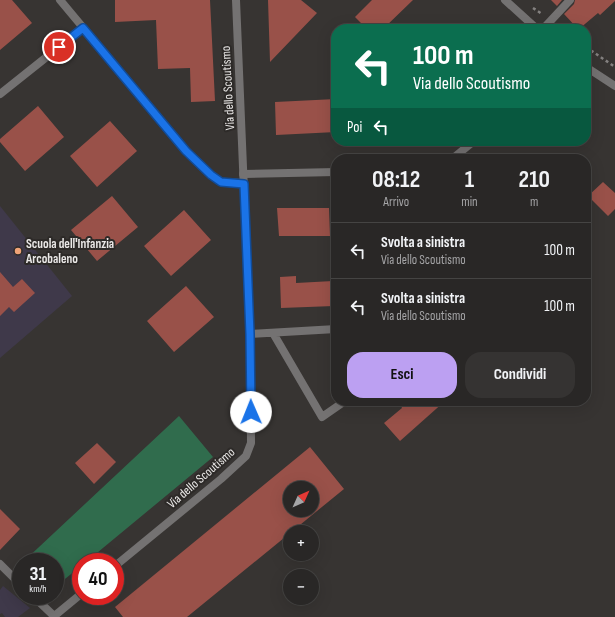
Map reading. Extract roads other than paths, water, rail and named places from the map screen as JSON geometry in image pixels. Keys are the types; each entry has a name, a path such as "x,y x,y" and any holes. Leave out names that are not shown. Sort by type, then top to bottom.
{"street":[{"path":"60,0 186,151 211,175 221,182 244,184"},
{"name":"Via dello Scoutismo","path":"124,559 221,479 246,456 251,443 250,334 236,0"},
{"path":"505,0 531,24"},
{"path":"548,24 570,0"},
{"path":"0,94 83,28"},
{"path":"591,70 615,86"},
{"path":"458,154 468,146"},
{"path":"243,174 331,172"},
{"path":"250,334 331,329"},
{"path":"272,333 322,417 338,406"},
{"path":"0,564 12,576"},
{"path":"42,605 54,617 72,602"}],"place":[{"name":"Scuola dell'Infanzia Arcobaleno","path":"18,251"}]}
